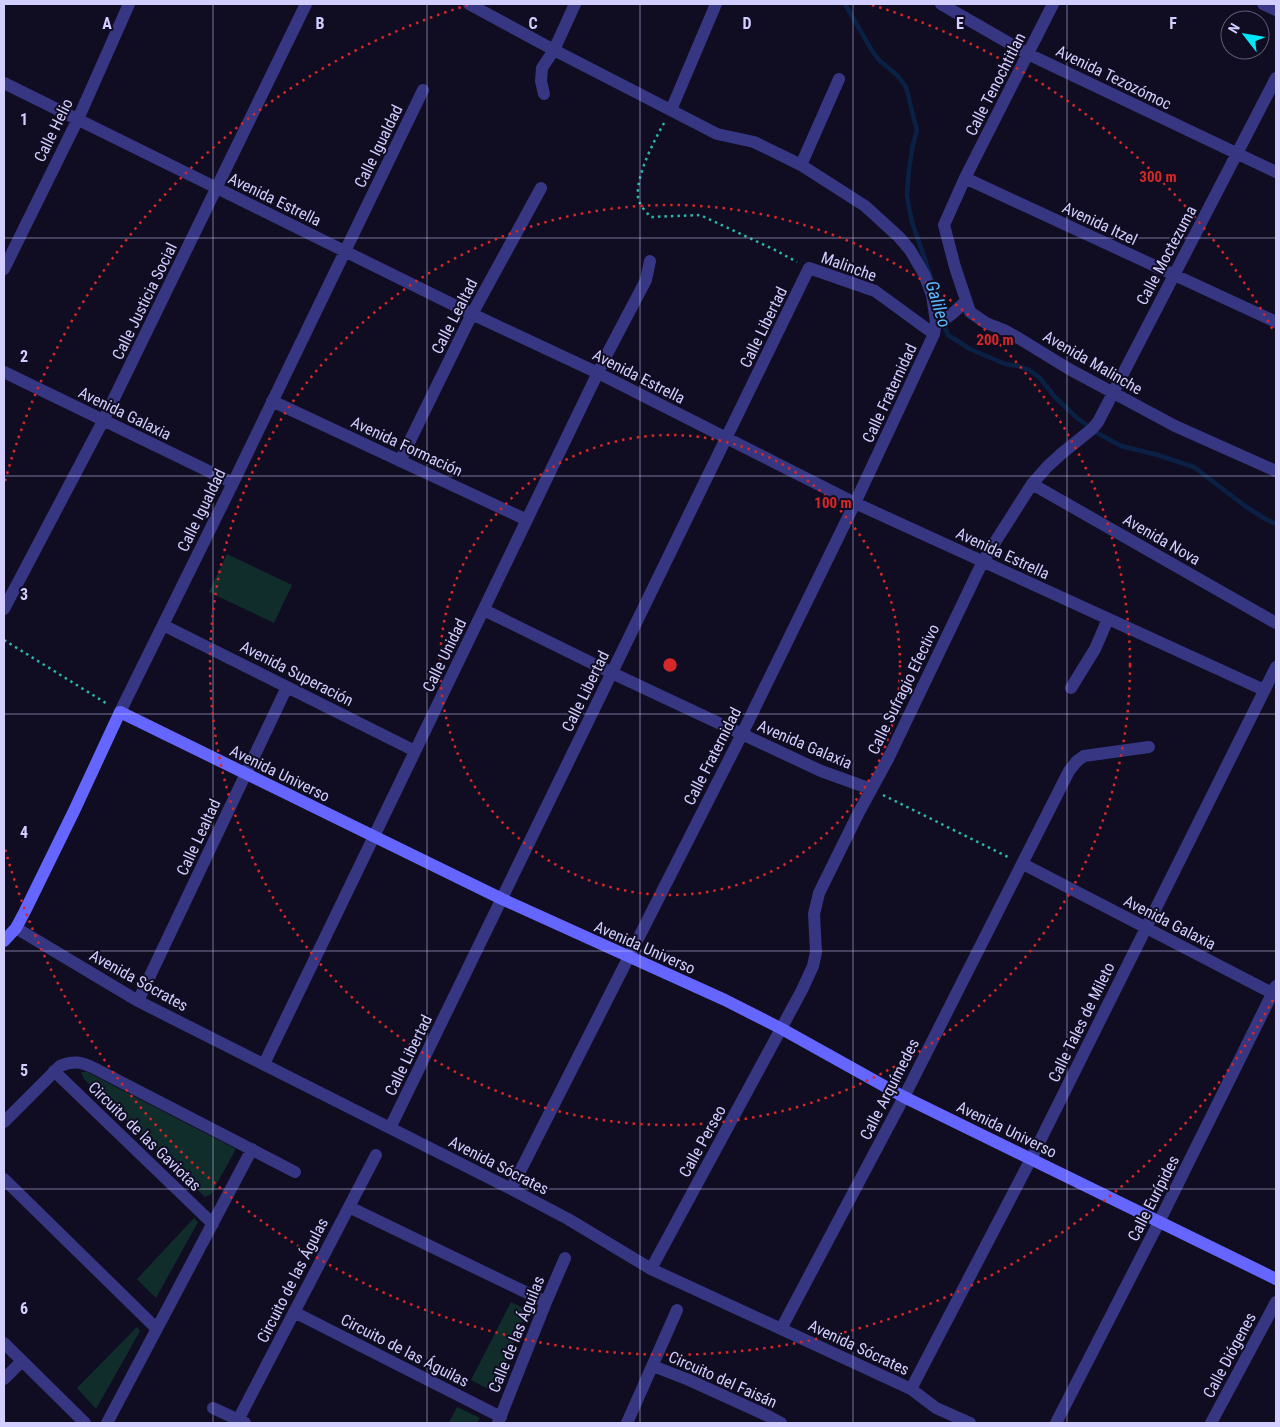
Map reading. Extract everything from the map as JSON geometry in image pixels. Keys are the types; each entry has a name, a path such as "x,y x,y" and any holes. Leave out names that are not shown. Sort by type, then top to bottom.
{"street":[{"name":"Calle Helio","path":"4,269 78,118 129,4"},
{"name":"Calle Justicia Social","path":"4,609 103,421 306,4"},
{"path":"469,4 717,134 754,142 801,165 864,206 899,237 910,250 924,274 932,295 935,328"},
{"path":"544,94 541,81 542,68 554,50 575,4"},
{"path":"672,110 716,4"},
{"name":"Avenida Tezozómoc","path":"941,4 1028,54 1276,172"},
{"name":"Calle Tenochtitlan","path":"965,178 1053,4"},
{"path":"1263,4 1276,10"},
{"name":"Calle Moctezuma","path":"1113,393 1276,78"},
{"path":"801,165 839,79"},
{"name":"Avenida Estrella","path":"4,83 78,118 345,252 598,373 855,503 1264,690"},
{"name":"Calle Igualdad","path":"4,941 16,928 74,811 120,712 423,90"},
{"name":"Avenida Itzel","path":"965,178 1276,322"},
{"name":"Avenida Malinche","path":"965,178 944,224 965,302 970,312 986,323 1012,334 1113,393 1175,426 1276,471"},
{"name":"Calle Lealtad","path":"400,461 472,314 541,188"},
{"name":"Calle Unidad","path":"264,1064 598,373 646,280 650,261"},
{"name":"Malinche","path":"809,268 875,291 935,328"},
{"name":"Calle Libertad","path":"390,1128 809,268"},
{"path":"935,328 965,302"},
{"name":"Calle Fraternidad","path":"511,1189 742,734 855,503 935,328"},
{"name":"Avenida Galaxia","path":"4,372 233,483"},
{"name":"Calle Sufragio Efectivo","path":"782,1029 813,966 816,952 814,914 819,893 888,758 983,561 1032,484 1061,454 1092,429 1098,422 1113,393"},
{"name":"Avenida Formación","path":"272,401 527,520"},
{"name":"Avenida Nova","path":"1032,484 1276,623"},
{"name":"Avenida Galaxia","path":"484,610 612,673 821,771 871,789"},
{"path":"1071,688 1095,649 1108,619"},
{"name":"Avenida Superación","path":"163,625 415,751"},
{"name":"Calle Tales de Mileto","path":"911,1390 1031,1159 1276,667"},
{"name":"Calle Lealtad","path":"138,1001 287,687"},
{"name":"Avenida Universo","path":"120,712 502,900 725,1000 782,1029 904,1097 1276,1279"},
{"name":"Calle Arquímedes","path":"781,1329 904,1097 1063,782 1077,761 1084,756 1149,747"},
{"name":"Avenida Galaxia","path":"1023,864 1145,928 1275,992"},
{"name":"Avenida Sócrates","path":"16,928 138,1001 511,1189 568,1219 651,1269 911,1390 936,1408 970,1423"},
{"name":"Calle Eurípides","path":"1056,1423 1275,992"},
{"name":"Calle Perseo","path":"651,1269 782,1029"},
{"name":"Circuito de las Gaviotas","path":"4,1122 54,1071 60,1066 72,1062 89,1066 295,1172"},
{"name":"Circuito de las Gaviotas","path":"54,1071 213,1224"},
{"path":"107,1423 252,1149"},
{"name":"Circuito de las Águlas","path":"241,1421 294,1312 376,1156"},
{"path":"4,1179 157,1329"},
{"path":"348,1207 546,1302"},
{"name":"Calle de las Águilas","path":"499,1420 565,1258"},
{"name":"Calle Diógenes","path":"1211,1423 1276,1302"},
{"name":"Circuito del Faisán","path":"627,1423 677,1310"},
{"name":"Circuito de las Águilas","path":"294,1312 499,1420"},
{"path":"4,1343 84,1423"},
{"path":"4,1379 22,1361"},
{"name":"Circuito del Faisán","path":"652,1366 689,1380 781,1423"},
{"path":"213,1408 241,1421"}],"path":[{"name":"Malinche","path":"672,110 650,147 639,182 638,198 651,217 700,215 809,268"},
{"path":"4,640 120,712"},
{"path":"871,789 1023,864"}],"green space":[{"path":"227,554 292,585 274,623 209,592"},
{"path":"81,1072 87,1072 236,1149 211,1194 205,1197 84,1079"},
{"path":"194,1218 198,1222 156,1298 137,1279"},
{"path":"511,1302 527,1310 494,1392 471,1380"},
{"path":"137,1327 140,1331 96,1409 77,1388"},
{"path":"457,1407 480,1418 477,1423 449,1423"}],"waterway":[{"name":"Galileo","path":"845,4 879,60 898,76 906,87 917,131 909,169 907,195 912,222 932,280"},
{"name":"Galileo","path":"942,321 948,335 970,349 1005,364 1029,370 1040,378 1055,397 1077,418 1099,434 1121,446 1158,455 1194,467 1245,506 1276,524"}]}
